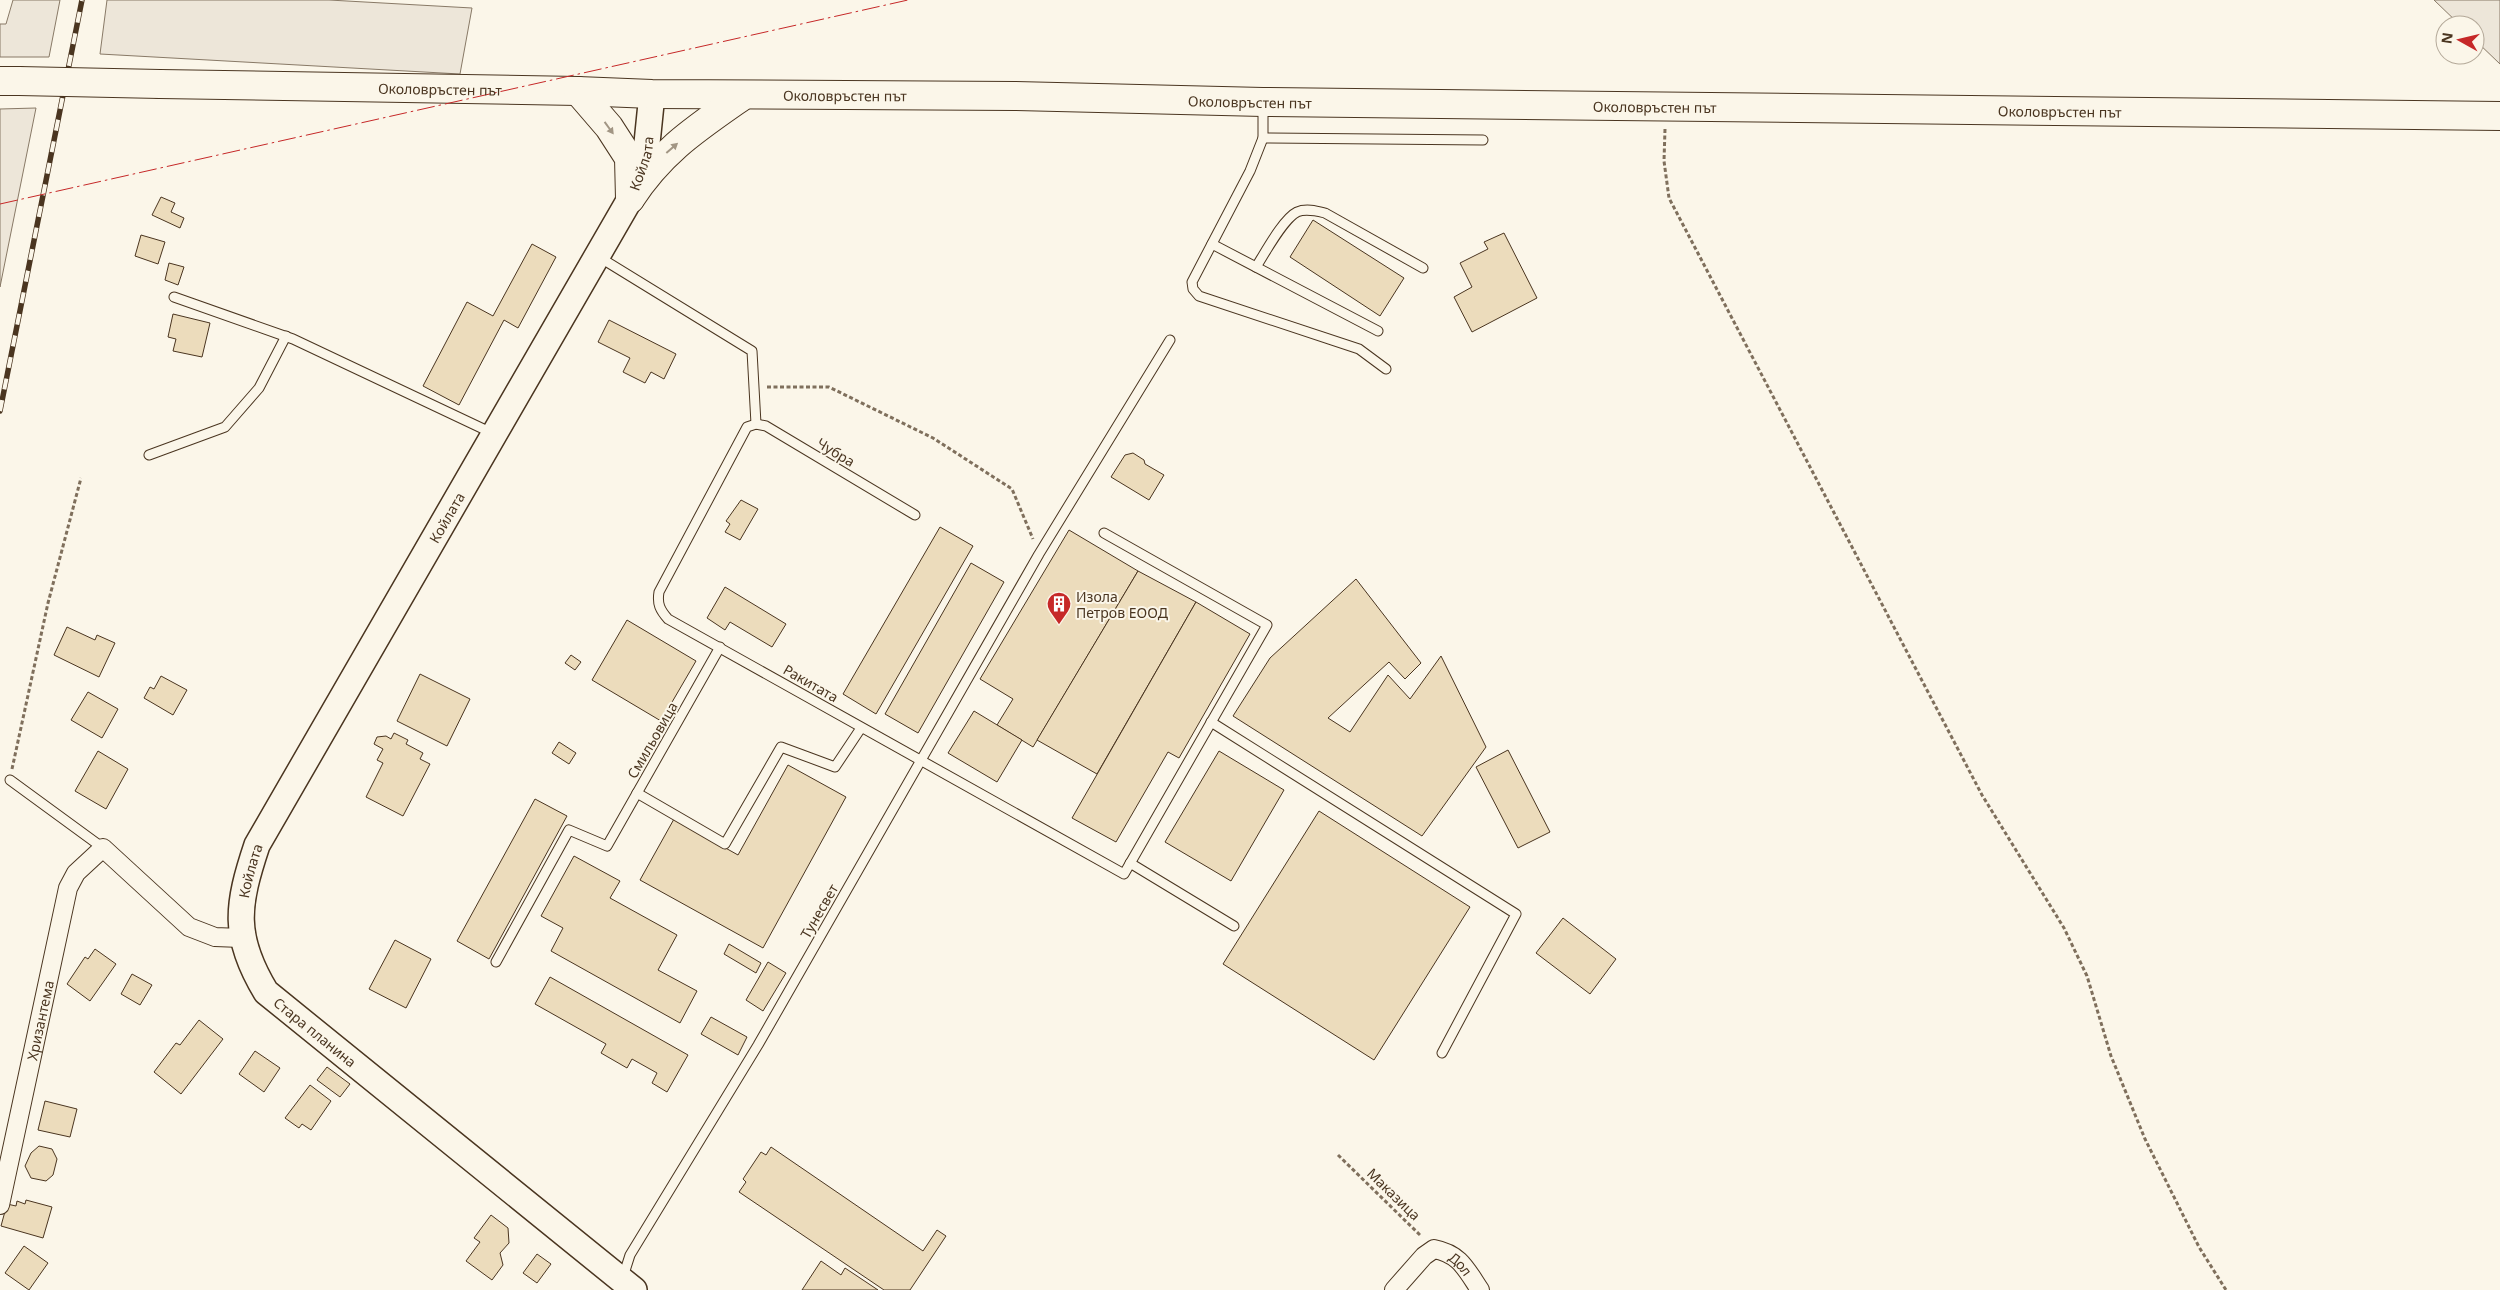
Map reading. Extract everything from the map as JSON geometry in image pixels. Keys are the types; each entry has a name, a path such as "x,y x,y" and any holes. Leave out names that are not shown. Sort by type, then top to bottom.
{"main road":[{"name":"Околовръстен път","path":"10,81 578,91 652,94 1014,96 1263,102 1666,105 2500,116"},
{"path":"578,91 609,127 628,158 630,199"},
{"path":"630,199 644,177 665,154 744,94"}],"street":[{"name":"Койлата","path":"241,938 240,911 245,880 257,845 630,199 646,153 652,94"},
{"path":"103,848 189,927 215,937 241,938"},
{"name":"Хризантема","path":"0,1205 68,888 76,872 103,848"},
{"name":"Стара планина","path":"241,938 250,967 266,992 625,1287"},
{"path":"1394,1290 1424,1256 1434,1249"},
{"name":"Дол","path":"1434,1249 1449,1252 1459,1259 1480,1290"}],"lane":[{"path":"1263,102 1263,138 1250,171 1192,282 1193,289 1199,296 1359,349 1386,369"},
{"path":"1263,138 1484,140"},
{"path":"1256,267 1286,222 1297,212 1310,210 1325,213 1423,268"},
{"path":"1212,244 1378,331"},
{"path":"597,256 752,351 756,424"},
{"path":"174,297 286,336 494,434"},
{"path":"149,455 225,427 259,388 286,336"},
{"name":"Тунесвет","path":"625,1287 630,1255 758,1046 1039,554 1170,340"},
{"name":"Ракитата","path":"756,424 746,427 743,432 659,592 658,601 661,611 668,619 920,762 1124,874 1130,863"},
{"name":"Чубра","path":"756,424 766,426 915,515"},
{"path":"1104,533 1267,625 1130,863 1234,926"},
{"name":"Смильовица","path":"496,962 569,830 607,846 720,647"},
{"path":"1211,722 1516,914 1442,1053"},
{"path":"637,793 725,844 781,748 835,767 861,728"},
{"path":"10,780 103,848"}],"path":[{"path":"1666,105 1664,161 1670,198 1982,795 2064,928 2087,976 2111,1056 2145,1139 2199,1247 2226,1290"},
{"path":"754,387 829,387 933,438 1012,490 1039,554"},
{"path":"10,780 48,603 81,478"},
{"name":"Маказица","path":"1338,1155 1434,1249"}],"shaded area":[{"path":"13,0 60,0 49,57 0,57 0,24 6,24"},
{"path":"107,0 329,0 472,8 460,74 100,54"},
{"path":"2434,0 2500,0 2500,64 2485,50 2485,15 2450,15"},
{"path":"36,108 0,287 0,109"}],"building":[{"path":"161,197 175,203 171,212 184,218 180,228 152,215"},
{"path":"1313,220 1404,278 1380,316 1290,257"},
{"path":"1504,233 1537,298 1472,332 1454,297 1472,287 1460,263 1488,249 1484,242"},
{"path":"141,235 165,242 158,264 135,256"},
{"path":"532,244 556,257 518,328 504,320 459,405 423,386 467,302 493,316"},
{"path":"169,263 184,267 178,285 165,280"},
{"path":"173,314 210,323 202,357 173,351 176,339 168,337"},
{"path":"609,320 676,354 664,379 651,372 645,383 623,372 630,358 598,342"},
{"path":"1133,453 1144,460 1145,464 1164,475 1149,500 1111,477 1125,455"},
{"path":"741,500 758,509 740,540 725,532 730,524 726,521"},
{"path":"940,527 973,546 876,714 843,694"},
{"name":"Изола Петров ЕООД","path":"1069,530 1138,571 1033,747 997,725 1013,699 980,679"},
{"path":"971,563 1004,582 918,733 885,714"},
{"path":"1138,571 1196,602 1097,774 1037,740"},
{"path":"1356,579 1421,663 1405,679 1389,662 1328,718 1350,732 1388,675 1410,699 1441,656 1486,747 1422,836 1233,716 1270,658"},
{"path":"725,587 786,624 772,647 730,622 725,630 707,618"},
{"name":"Изола Петров ЕООД","path":"1196,602 1250,634 1179,758 1168,752 1116,842 1072,818"},
{"path":"627,620 696,661 661,721 592,680"},
{"path":"67,627 95,640 97,635 115,643 99,677 54,655"},
{"path":"571,655 581,662 575,670 565,663"},
{"path":"420,674 470,699 447,746 397,721"},
{"path":"161,676 187,690 173,715 144,698 150,687 154,689"},
{"path":"88,692 118,709 102,738 71,720"},
{"path":"974,711 1022,740 997,782 948,753"},
{"path":"394,733 408,740 406,744 423,753 420,759 430,764 403,816 366,797 383,763 377,760 383,749 374,744 377,737 386,736 391,739"},
{"path":"559,742 576,753 569,764 552,753"},
{"path":"1508,750 1550,832 1518,848 1476,767"},
{"path":"98,751 128,769 106,809 75,791"},
{"path":"1219,751 1284,790 1231,881 1165,842"},
{"path":"788,765 846,797 763,948 640,880 674,819 738,855"},
{"path":"535,799 567,816 489,959 457,941"},
{"path":"1319,811 1470,907 1374,1060 1223,964"},
{"path":"574,856 620,881 610,898 677,935 658,970 697,991 680,1023 551,951 563,928 541,916"},
{"path":"1563,918 1616,959 1590,994 1536,953"},
{"path":"395,940 431,959 406,1008 369,989"},
{"path":"729,944 761,963 756,973 724,954"},
{"path":"95,949 116,964 90,1001 67,984 85,957 88,959"},
{"path":"768,962 786,973 763,1011 746,1000"},
{"path":"132,974 152,985 140,1005 121,994"},
{"path":"550,977 688,1055 667,1092 652,1083 657,1073 632,1059 627,1068 601,1053 606,1044 535,1004"},
{"path":"711,1017 747,1037 738,1055 701,1034"},
{"path":"199,1020 223,1039 181,1094 154,1072 176,1043 180,1045"},
{"path":"255,1051 280,1068 264,1092 239,1074"},
{"path":"327,1067 350,1084 340,1097 317,1080"},
{"path":"310,1085 331,1101 311,1130 302,1124 299,1128 285,1118"},
{"path":"45,1101 77,1109 70,1137 38,1130"},
{"path":"39,1146 52,1149 57,1159 53,1175 46,1181 31,1178 25,1166 31,1153"},
{"path":"771,1147 923,1251 937,1230 946,1236 910,1290 884,1290 739,1192 746,1182 743,1179 761,1152 766,1155"},
{"path":"26,1200 52,1207 43,1238 1,1226 7,1204 16,1206 17,1201 25,1204"},
{"path":"491,1215 508,1228 509,1243 500,1253 503,1265 492,1280 466,1261 480,1242 474,1238"},
{"path":"24,1246 48,1263 29,1290 5,1273"},
{"path":"537,1254 551,1264 537,1283 523,1273"},
{"path":"821,1261 841,1275 845,1268 878,1290 802,1290"}],"railway":[{"path":"0,411 82,0"}],"power":[{"path":"0,204 908,0"}],"place":[{"name":"Изола Петров ЕООД","path":"1059,625"}]}
